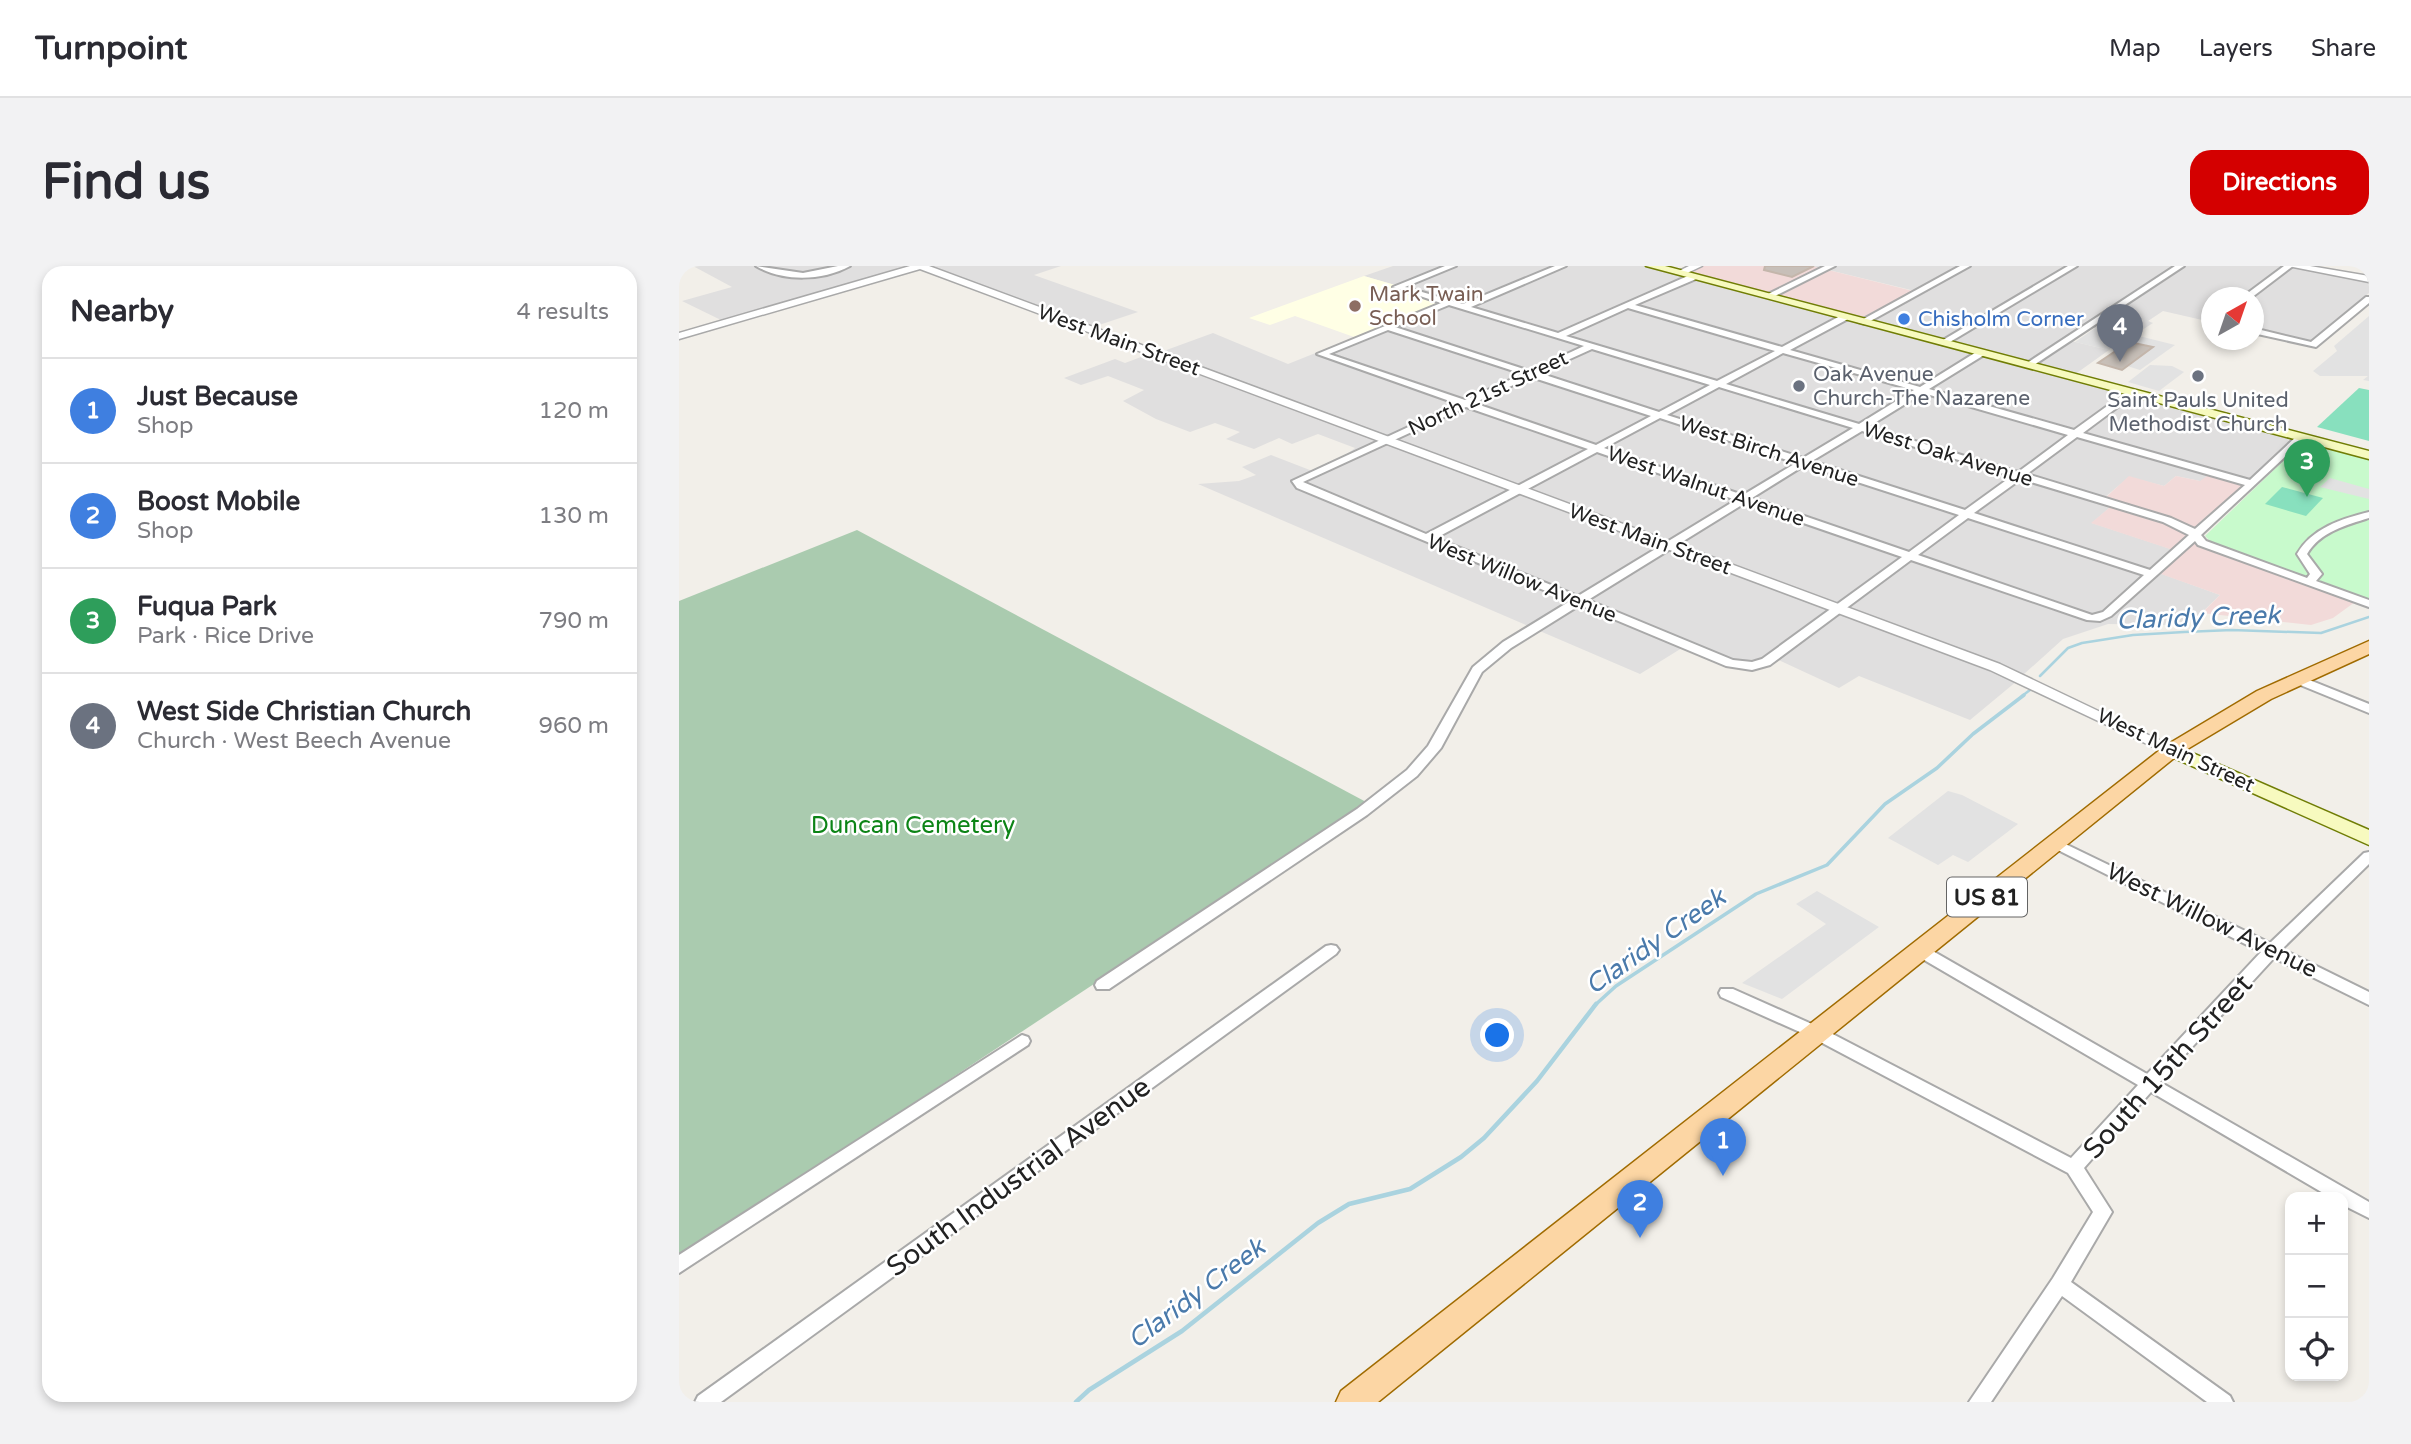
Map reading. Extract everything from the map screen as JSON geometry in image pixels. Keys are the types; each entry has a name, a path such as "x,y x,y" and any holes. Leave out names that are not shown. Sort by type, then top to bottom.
{"main road":[{"path":"1652,266 1690,272 1862,322 2369,455"},
{"name":"US 81","path":"1353,1402 2172,750 2235,711 2297,679 2369,648"},
{"name":"West Main Street","path":"2172,750 2369,838"}],"street":[{"path":"763,267 786,276 806,277 846,266"},
{"path":"679,336 920,266"},
{"name":"West Main Street","path":"920,266 1994,667 2172,750"},
{"name":"West Oak Avenue","path":"1452,266 1397,287 2167,520 2191,531 2202,543 2369,604"},
{"path":"1463,307 1562,266"},
{"path":"1768,296 1831,266"},
{"path":"1862,322 1966,266"},
{"path":"1942,343 2073,266"},
{"path":"2028,365 2180,266"},
{"path":"2261,287 2291,266 2369,279"},
{"name":"North 21st Street","path":"1558,336 1628,306 1690,272"},
{"path":"2264,333 2313,345 2369,299"},
{"path":"1386,327 1448,303"},
{"path":"1628,306 2252,484"},
{"path":"1425,539 1846,317"},
{"name":"West Walnut Avenue","path":"1386,327 1321,354 2091,618 2100,618 2107,614 2152,574"},
{"name":"West Birch Avenue","path":"1386,327 2152,574"},
{"name":"North 21st Street","path":"1297,481 1591,346"},
{"path":"1103,985 1380,799 1412,773 1434,748 1467,687 1489,658 1982,353"},
{"path":"1839,609 2131,393"},
{"path":"2152,574 2301,437"},
{"name":"West Willow Avenue","path":"1297,481 1301,486 1425,539 1730,663 1752,666 1766,662 1839,609"},
{"path":"2309,583 2316,575 2302,554 2311,541 2341,525 2369,515"},
{"path":"2297,679 2369,709"},
{"name":"West Willow Avenue","path":"2055,843 2369,999"},
{"name":"South 15th Street","path":"1979,1402 2060,1284 2103,1212 2074,1168 2092,1145 2273,949 2369,856"},
{"name":"South Industrial Avenue","path":"705,1402 1332,950"},
{"path":"1919,950 2369,1211"},
{"path":"1727,993 1817,1033 2074,1168"},
{"path":"679,1265 1021,1041"},
{"path":"2060,1284 2223,1402"}],"shaded area":[{"path":"693,266 929,266 723,321 682,301 732,287"},
{"path":"929,266 1061,266 1034,275 1138,312 1093,327"},
{"path":"1393,266 1647,266 2285,436 2289,441 2242,486 2239,482 2200,481 2176,476 2164,486 2129,477 2104,498 2116,502 2092,523 2183,553 2162,574 2220,595 2194,620 2178,625 2108,624 2063,639 2023,675 1161,352 1213,333 1288,364 1438,304 1435,300 1395,289 1395,285 1364,276"},
{"path":"1701,266 1812,266 1913,291 1856,318 1688,273"},
{"path":"1812,266 2287,266 2369,280 2369,293 2312,340 2306,341 2264,331 2264,287 2201,287 2201,320 2163,311 2148,321 2153,323 2131,337 2083,325 2063,339 2109,350 2074,375 1871,321 1919,292"},
{"name":"Mark Twain School","path":"1364,276 1395,285 1396,289 1438,304 1354,337 1295,316 1270,325 1249,318"},
{"path":"2369,316 2369,381 2363,380 2368,376 2320,376 2313,371 2337,351 2334,346"},
{"path":"2095,328 2175,345 2140,370 2127,366 2152,347 2123,340 2109,350 2075,342"},
{"path":"1149,354 2017,681 1970,720 1859,676 1839,688 1774,658 1737,661 1690,643 1640,674 1198,484 1239,481 1256,475 1242,467 1271,455 1315,472 1335,463 1355,448 1318,434 1292,444 1279,438 1254,449 1226,439 1240,432 1215,423 1190,432 1156,419 1123,401 1144,390 1108,376 1081,385 1064,378 1115,359 1125,363"},
{"path":"2150,365 2172,366 2184,372 2159,391 2128,382"},
{"path":"2210,474 2242,486 2200,522 2185,540 2355,602 2333,618 2311,625 2202,613 2220,595 2161,574 2182,553 2091,523 2115,503 2104,499 2129,476 2164,486 2176,476 2200,481"},
{"path":"2330,478 2369,489 2369,499 2320,487"},
{"path":"1948,791 1962,795 2018,824 1968,862 1953,855 1938,865 1888,838"},
{"path":"1817,891 1879,927 1782,999 1742,983 1826,924 1796,904"}],"green space":[{"path":"2359,388 2369,390 2369,441 2317,427"},
{"path":"2304,441 2369,458 2369,600 2213,544 2205,536"},
{"path":"2282,487 2323,498 2306,516 2265,504"},
{"name":"Duncan Cemetery","path":"857,530 1368,803 679,1258 679,601"}],"building":[{"path":"1765,266 1814,266 1792,277 1764,270"},
{"path":"2129,342 2153,347 2122,370 2098,363"}],"waterway":[{"name":"Claridy Creek","path":"2040,676 2068,648 2082,643 2133,635 2184,632 2232,630 2321,633 2369,617"},
{"name":"Claridy Creek","path":"2022,696 2030,690"},
{"name":"Claridy Creek","path":"1596,1005 1616,986 1756,894 1827,865 1885,804 1937,768 1973,734 2024,695"},
{"name":"Claridy Creek","path":"1076,1402 1089,1390 1182,1331 1318,1223 1349,1204 1410,1189 1461,1157 1484,1138 1537,1081 1596,1005"}],"place":[{"name":"Mark Twain School","path":"1355,306"},
{"name":"Chisholm Corner","path":"1904,319"},
{"name":"West Side Christian Church","path":"2120,362"},
{"name":"Saint Pauls United Methodist Church","path":"2198,376"},
{"name":"Oak Avenue Church-The Nazarene","path":"1799,386"},
{"name":"Fuqua Park","path":"2307,497"},
{"name":"Just Because","path":"1723,1176"},
{"name":"Boost Mobile","path":"1640,1238"}]}
